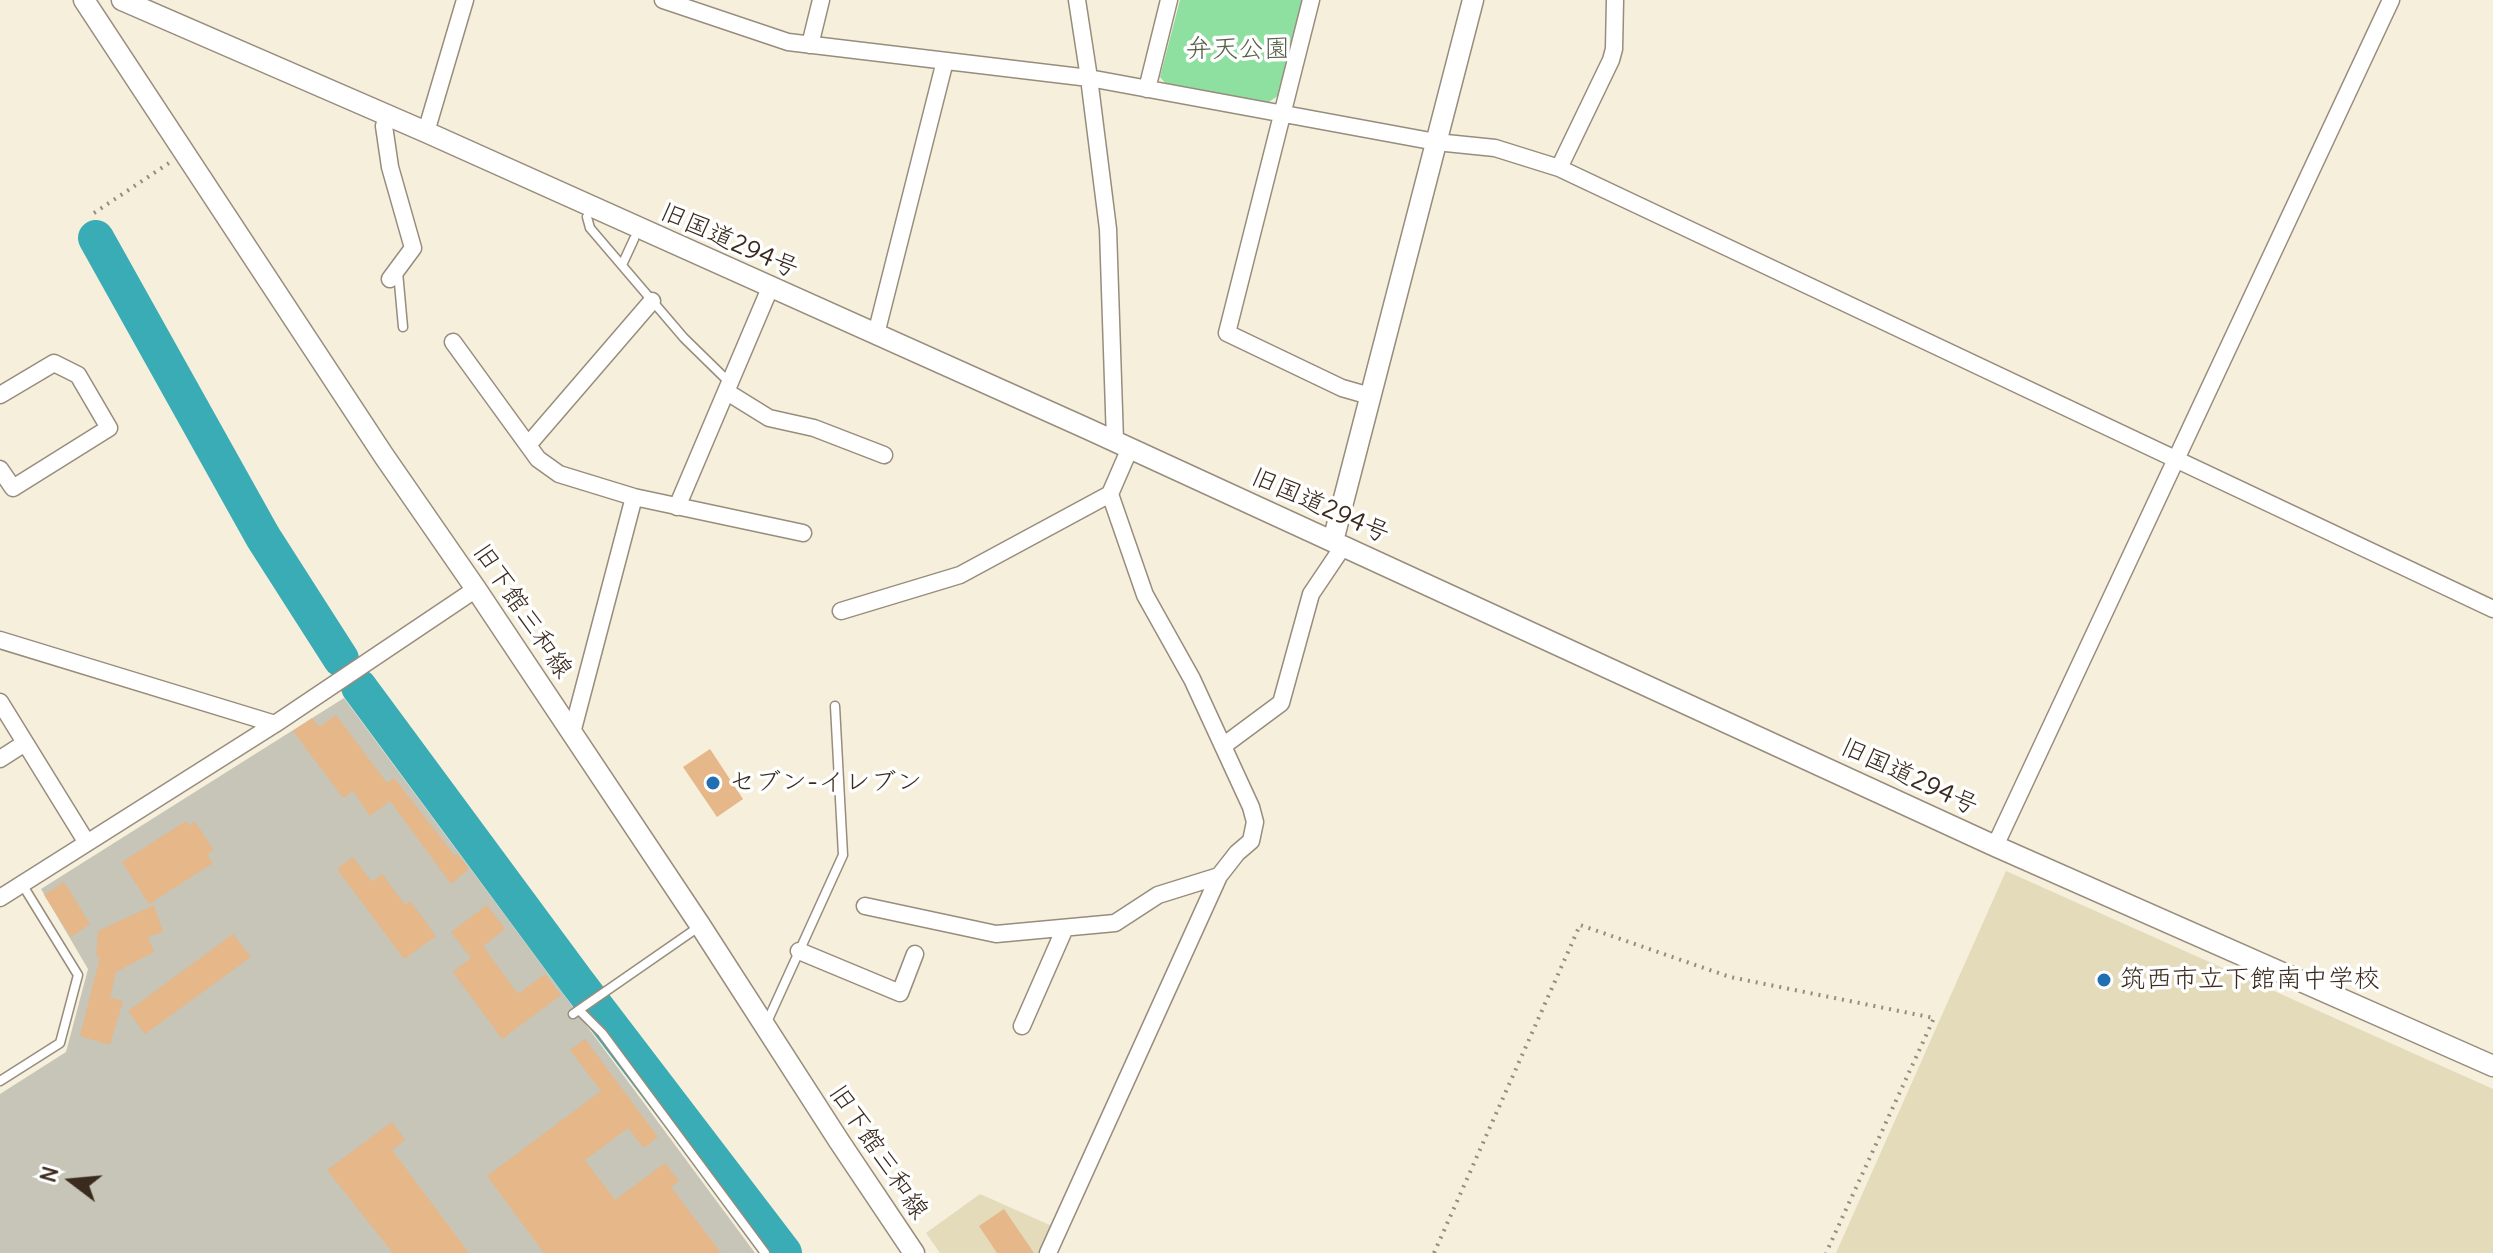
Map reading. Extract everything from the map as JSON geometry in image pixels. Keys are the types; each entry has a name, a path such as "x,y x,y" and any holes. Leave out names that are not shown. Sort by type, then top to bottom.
{"street":[{"name":"旧下館三和線","path":"84,0 384,456 700,925 914,1253"},
{"name":"旧国道294号","path":"122,0 426,132 1122,444 1995,846 2493,1066"},
{"path":"426,132 465,0"},
{"path":"663,0 788,42 1089,78 1436,142 1495,148 1559,168 2493,609"},
{"path":"810,45 821,0"},
{"path":"1048,1253 1219,876 1251,841 1255,822 1192,679 1145,595 1110,494 1122,444 1108,229 1077,0"},
{"path":"1147,89 1169,0"},
{"path":"1311,0 1227,333 1342,388 1370,396"},
{"path":"1223,746 1281,703 1311,594 1338,543 1370,396 1473,0"},
{"path":"1559,168 1614,49 1615,0"},
{"path":"1995,846 2391,0"},
{"path":"876,334 945,61"},
{"path":"387,115 384,126 390,167 413,248 394,273"},
{"path":"677,507 770,288"},
{"path":"528,445 652,301"},
{"path":"453,342 538,459 559,474 634,497 803,533"},
{"path":"0,395 54,363 78,375 109,428 13,488 0,469"},
{"path":"729,388 769,418 814,428 884,455"},
{"path":"841,611 960,575 1110,494"},
{"path":"572,733 634,497"},
{"path":"0,898 275,724 476,589"},
{"path":"0,640 275,724"},
{"path":"0,702 87,843"},
{"path":"0,759 25,743"},
{"path":"865,906 996,934 1115,923 1158,895 1219,876"},
{"path":"1022,1026 1065,928"},
{"path":"799,951 900,993 915,954"}],"lane":[{"path":"587,217 590,228 729,388"},
{"path":"622,265 634,239"},
{"path":"394,273 403,327"},
{"path":"765,1026 843,855 835,706"},
{"path":"0,1081 60,1043 78,975 22,884"},
{"path":"700,925 579,1010 602,1033 765,1253"}],"path":[{"path":"94,213 169,163"},
{"path":"1434,1253 1580,925 1730,977 1934,1018 1826,1253"}],"shaded area":[{"path":"344,698 755,1253 0,1253 0,1094 66,1052 88,969 41,889"},
{"name":"筑西市立下館南中学校","path":"2006,871 2493,1089 2493,1253 1836,1253"},
{"path":"980,1194 1052,1226 1040,1253 940,1253 926,1233"}],"green space":[{"name":"弁天公園","path":"1180,0 1303,0 1279,95 1266,104 1172,91 1160,77"}],"building":[{"path":"336,715 387,783 394,778 455,856 458,854 469,869 451,884 390,801 370,816 353,791 343,798 293,731 312,718 319,727"},
{"name":"セブン-イレブン","path":"710,749 743,799 717,817 683,767"},
{"path":"186,821 188,826 195,822 214,850 207,854 213,863 149,904 122,862"},
{"path":"353,857 372,882 382,874 405,905 410,901 436,936 404,959 337,869"},
{"path":"64,882 90,924 71,937 44,895"},
{"path":"154,905 163,932 148,937 154,952 116,972 110,997 123,1001 110,1045 80,1036 100,957 96,956 98,931"},
{"path":"487,905 505,929 483,946 518,994 545,974 561,995 502,1039 453,972 471,958 451,932"},
{"path":"233,934 251,957 145,1034 128,1011"},
{"path":"585,1039 658,1137 644,1148 628,1128 585,1160 615,1200 665,1163 679,1181 671,1187 721,1253 544,1253 487,1176 601,1091 570,1050"},
{"path":"392,1122 405,1140 392,1150 469,1253 393,1253 327,1170"},
{"path":"1004,1209 1034,1253 997,1253 979,1226"}],"waterway":[{"path":"96,238 263,537 341,659"},
{"path":"359,687 577,982 784,1253"}],"place":[{"name":"セブン-イレブン","path":"713,783"},
{"name":"筑西市立下館南中学校","path":"2104,980"}]}
